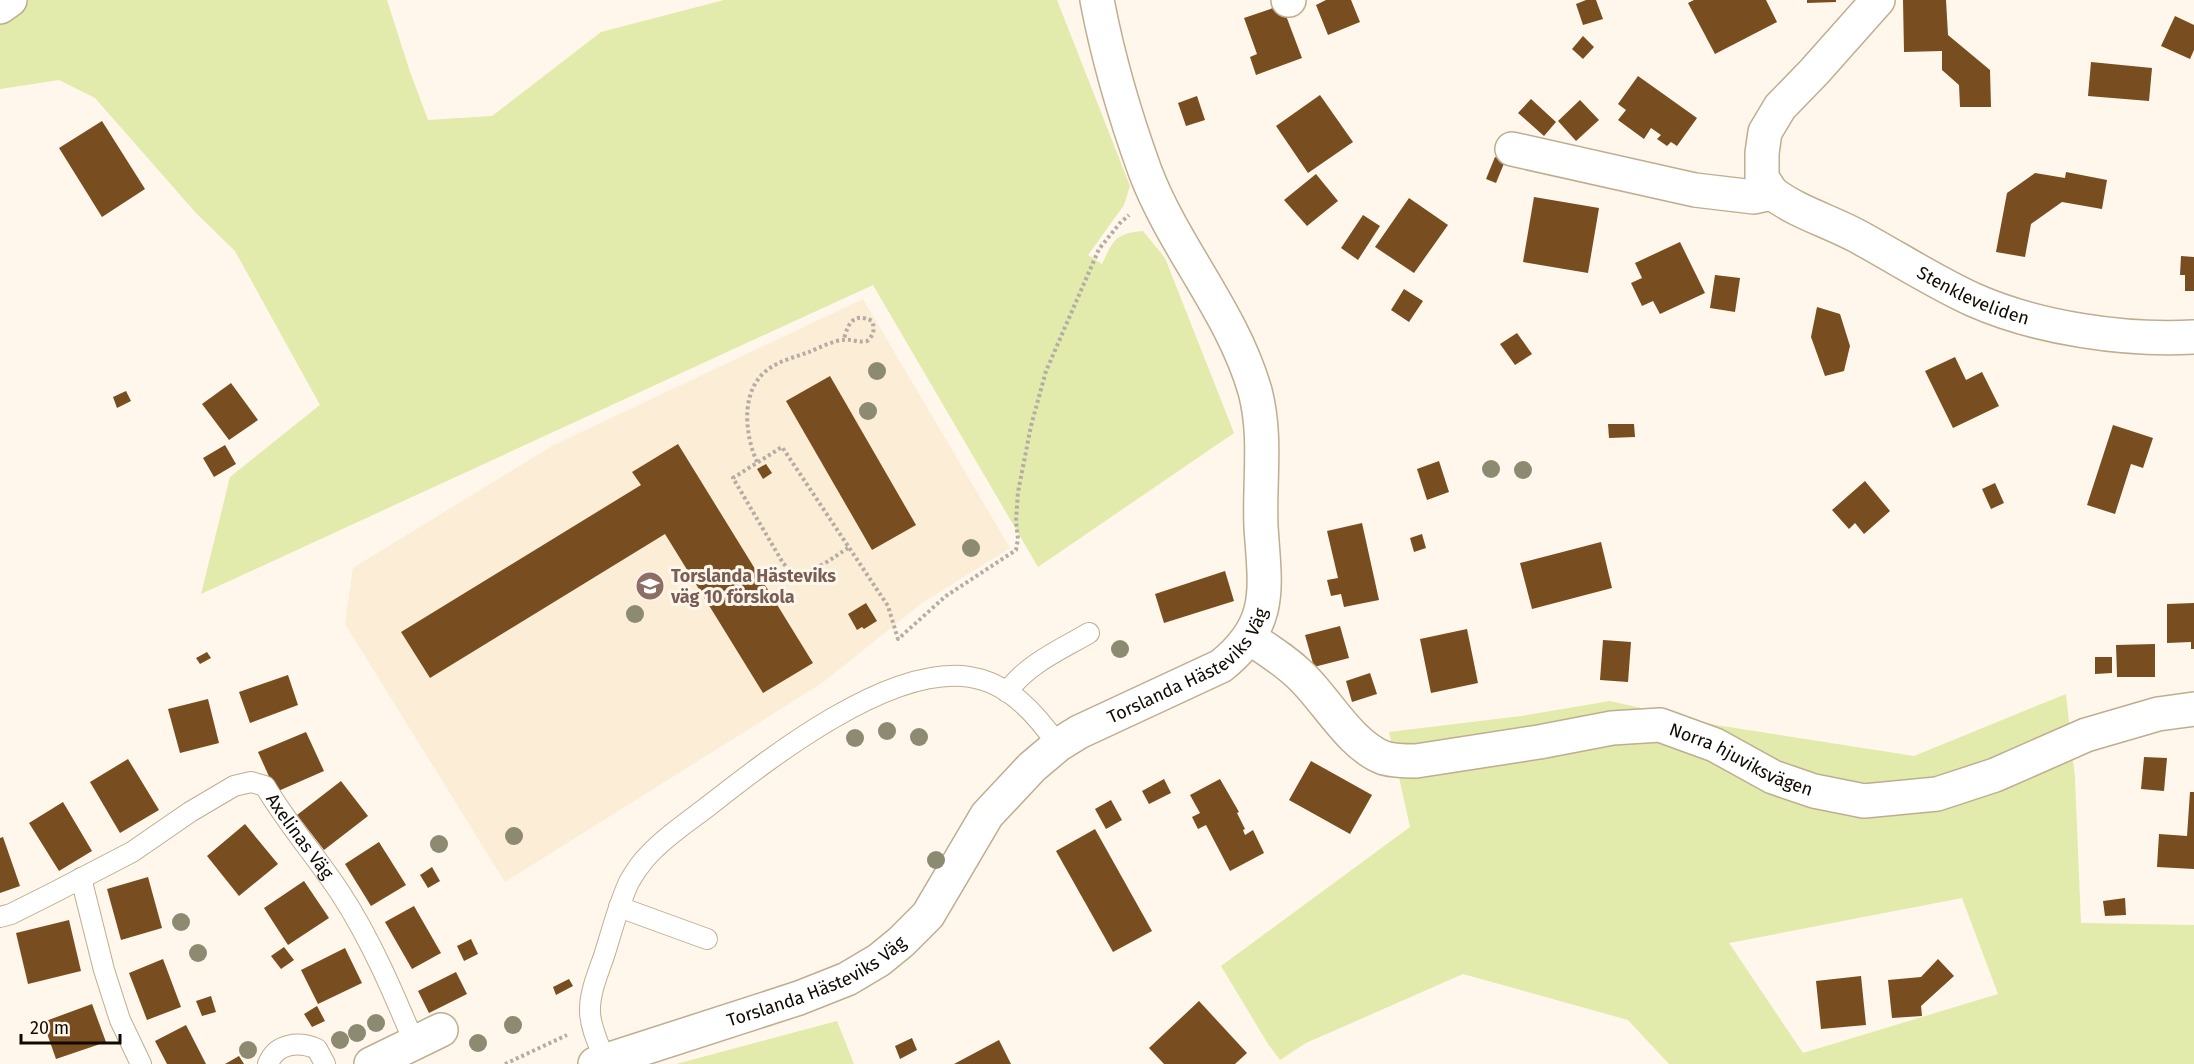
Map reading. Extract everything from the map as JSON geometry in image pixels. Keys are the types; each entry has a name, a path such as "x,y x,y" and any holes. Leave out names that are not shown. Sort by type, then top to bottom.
{"street":[{"path":"0,7 10,0"},
{"name":"Torslanda Hästeviks Väg","path":"600,1062 799,998 847,979 879,960 928,915 987,815 1032,767 1078,732 1221,666 1250,638 1261,615 1264,598 1260,512 1263,454 1261,420 1254,390 1242,355 1156,195 1146,172 1114,72 1097,0"},
{"path":"1512,149 1695,190 1754,197 1772,193 1762,178 1764,132 1780,107 1878,0"},
{"name":"Stenkleveliden","path":"1772,193 1785,203 1849,232 1943,285 2023,319 2094,331 2163,339 2194,337"},
{"name":"Norra hjuviksvägen","path":"1250,638 1296,671 1365,746 1383,758 1416,761 1612,728 1660,725 1715,745 1773,777 1815,791 1864,801 1936,794 1995,775 2086,735 2158,714 2194,709"},
{"name":"Axelinas Väg","path":"371,1064 428,1036"}],"lane":[{"path":"1007,692 1016,680 1038,662 1089,633"},
{"path":"600,1062 590,1012 592,992 619,907 630,881 639,867 666,839 765,762 847,711 907,684 946,675 972,677 998,686 1021,701 1042,723 1058,745"},
{"name":"Axelinas Väg","path":"0,917 11,914 132,852 190,812 234,786 250,782 265,786 341,895 428,1036"},
{"path":"81,878 104,970 120,1020 141,1064"},
{"path":"619,907 707,939"},
{"path":"268,1064 271,1056 282,1048 296,1043 317,1049 325,1064"}],"path":[{"path":"848,548 808,572 798,574 790,571 733,478 782,447 888,606 898,639 963,583 1014,553 1018,545 1016,511 1022,469 1040,392 1056,345 1099,249 1120,223 1156,195"},
{"path":"758,462 752,449 748,420 751,392 756,382 765,371 777,364 844,339 867,341 873,334 872,321 866,317 851,320 844,339"},
{"path":"506,1064 592,1024"}],"shaded area":[{"name":"Torslanda Hästeviks väg 10 förskola","path":"863,299 1010,548 922,603 822,683 505,882 345,624 353,568 552,446"}],"green space":[{"path":"0,0 387,0 428,120 492,116 601,32 724,0 1057,0 1130,186 1124,205 1088,255 1102,264 1116,240 1126,234 1143,231 1165,258 1234,433 1038,567 873,285 201,594 230,477 320,405 235,251 196,213 95,98 59,80 0,89"},
{"path":"2066,694 2075,778 2081,923 2194,925 2194,1064 1669,1064 1628,1020 1463,974 1306,1043 1280,1060 1221,966 1410,827 1389,732 1521,716 1610,701 1716,725 1914,756","holes":["1962,898 1998,994 1803,1053 1729,943"]},
{"path":"837,1021 854,1064 676,1064"}],"building":[{"path":"1326,0 1351,0 1360,22 1328,35 1316,5"},
{"path":"1586,0 1596,0 1603,19 1583,25 1576,4"},
{"path":"1694,0 1766,0 1777,22 1715,54 1688,3"},
{"path":"1807,0 1836,0 1836,2 1807,3"},
{"path":"1903,0 1946,0 1948,35 1990,70 1991,107 1960,107 1959,85 1942,70 1942,51 1904,52"},
{"path":"1282,5 1302,58 1256,75 1250,57 1257,54 1244,18"},
{"path":"2175,16 2194,25 2194,50 2190,59 2161,46"},
{"path":"1583,36 1594,47 1583,59 1572,49"},
{"path":"2091,62 2152,68 2149,101 2088,96"},
{"path":"1638,76 1697,118 1677,146 1671,142 1667,146 1657,139 1661,135 1651,128 1644,139 1618,120 1626,110 1618,104"},
{"path":"1320,95 1353,142 1308,173 1276,126"},
{"path":"1197,96 1205,120 1186,126 1178,103"},
{"path":"1531,99 1556,122 1544,136 1518,113"},
{"path":"1580,100 1599,120 1576,141 1558,121"},
{"path":"102,121 145,189 102,217 59,148"},
{"path":"1495,157 1505,161 1496,183 1486,179"},
{"path":"2066,172 2107,180 2102,209 2062,202 2031,224 2025,257 1996,252 2007,193 2035,173 2065,178"},
{"path":"1316,174 1338,201 1307,226 1284,200"},
{"path":"1534,197 1599,208 1588,273 1523,262"},
{"path":"1409,198 1448,225 1414,273 1375,247"},
{"path":"1363,215 1380,226 1358,260 1341,248"},
{"path":"1680,242 1705,293 1660,314 1653,301 1642,306 1631,283 1642,278 1635,263"},
{"path":"2181,256 2194,257 2194,291 2185,291 2185,275 2180,275"},
{"path":"1715,275 1740,278 1735,312 1710,308"},
{"path":"1404,289 1423,301 1409,322 1391,310"},
{"path":"1817,307 1840,314 1850,346 1844,371 1825,376 1811,337"},
{"path":"1517,333 1532,354 1515,365 1500,344"},
{"path":"1955,357 1966,380 1982,372 1999,406 1953,428 1925,371"},
{"path":"830,376 916,525 872,550 786,401"},
{"path":"231,383 258,420 229,440 202,404"},
{"path":"126,391 131,401 117,408 113,397"},
{"path":"1608,424 1634,424 1635,437 1609,438"},
{"path":"2113,425 2153,438 2143,468 2131,464 2115,514 2087,505"},
{"path":"678,444 813,663 763,693 665,534 430,678 401,632 641,485 632,472"},
{"path":"225,445 236,464 214,477 203,458"},
{"path":"1439,461 1449,492 1427,500 1417,469"},
{"path":"766,464 772,473 763,479 757,469"},
{"path":"1865,481 1890,511 1864,534 1855,523 1849,529 1832,510"},
{"path":"1995,483 2004,503 1991,509 1982,489"},
{"path":"1362,523 1379,600 1344,607 1341,594 1331,596 1327,580 1338,578 1327,531"},
{"path":"1422,534 1426,548 1414,552 1410,538"},
{"path":"1601,542 1612,588 1532,609 1520,563"},
{"path":"1225,571 1234,601 1164,623 1155,594"},
{"path":"866,603 877,621 864,629 862,627 857,630 848,614"},
{"path":"2194,603 2194,649 2191,649 2191,642 2167,643 2167,604"},
{"path":"1340,626 1349,658 1314,667 1305,635"},
{"path":"1467,629 1478,683 1431,693 1420,639"},
{"path":"1603,640 1631,642 1628,682 1600,680"},
{"path":"2155,644 2155,677 2117,677 2116,645"},
{"path":"207,652 211,658 200,664 196,658"},
{"path":"2095,657 2112,657 2112,673 2095,674"},
{"path":"1370,673 1377,694 1352,702 1346,681"},
{"path":"288,675 298,705 250,723 239,692"},
{"path":"208,699 219,743 180,753 168,709"},
{"path":"306,732 324,771 276,792 258,752"},
{"path":"2144,757 2167,758 2164,791 2141,789"},
{"path":"128,759 159,810 120,833 90,782"},
{"path":"1311,761 1372,795 1350,834 1289,800"},
{"path":"1164,779 1171,793 1149,804 1142,791"},
{"path":"1220,779 1239,812 1237,813 1245,829 1243,830 1245,835 1253,830 1264,853 1230,871 1206,825 1198,829 1192,817 1200,813 1190,795"},
{"path":"341,781 368,816 324,850 297,815"},
{"path":"2190,792 2194,792 2194,869 2157,867 2159,834 2187,836"},
{"path":"1111,800 1122,820 1106,829 1095,809"},
{"path":"63,802 92,851 59,871 29,823"},
{"path":"245,824 278,864 239,896 207,856"},
{"path":"1095,829 1152,931 1113,952 1056,851"},
{"path":"3,837 20,886 0,893 0,838"},
{"path":"379,842 406,885 371,906 345,864"},
{"path":"432,867 440,881 428,888 420,875"},
{"path":"148,877 162,928 121,940 107,889"},
{"path":"304,881 329,918 288,945 264,908"},
{"path":"2125,898 2126,915 2105,916 2103,901"},
{"path":"414,906 441,953 412,969 385,922"},
{"path":"69,920 81,971 28,984 16,933"},
{"path":"471,939 478,954 464,961 457,946"},
{"path":"284,947 294,960 281,969 271,956"},
{"path":"345,948 362,983 318,1004 301,970"},
{"path":"163,959 181,1007 147,1020 129,973"},
{"path":"1938,959 1954,976 1921,1006 1922,1016 1892,1018 1888,980 1921,977"},
{"path":"456,972 467,994 429,1013 418,991"},
{"path":"1861,976 1866,1025 1821,1029 1816,981"},
{"path":"569,979 573,986 556,995 553,987"},
{"path":"211,996 216,1012 202,1016 196,1001"},
{"path":"1199,1001 1247,1053 1235,1064 1164,1064 1149,1048"},
{"path":"92,1004 106,1042 56,1059 43,1022"},
{"path":"317,1006 325,1021 312,1027 304,1014"},
{"path":"186,1025 206,1064 167,1064 155,1041"},
{"path":"912,1038 917,1050 900,1059 895,1046"},
{"path":"999,1040 1011,1064 954,1064"},
{"path":"239,1056 244,1064 225,1064"}],"place":[{"name":"Torslanda Hästeviks väg 10 förskola","path":"650,586"}]}
